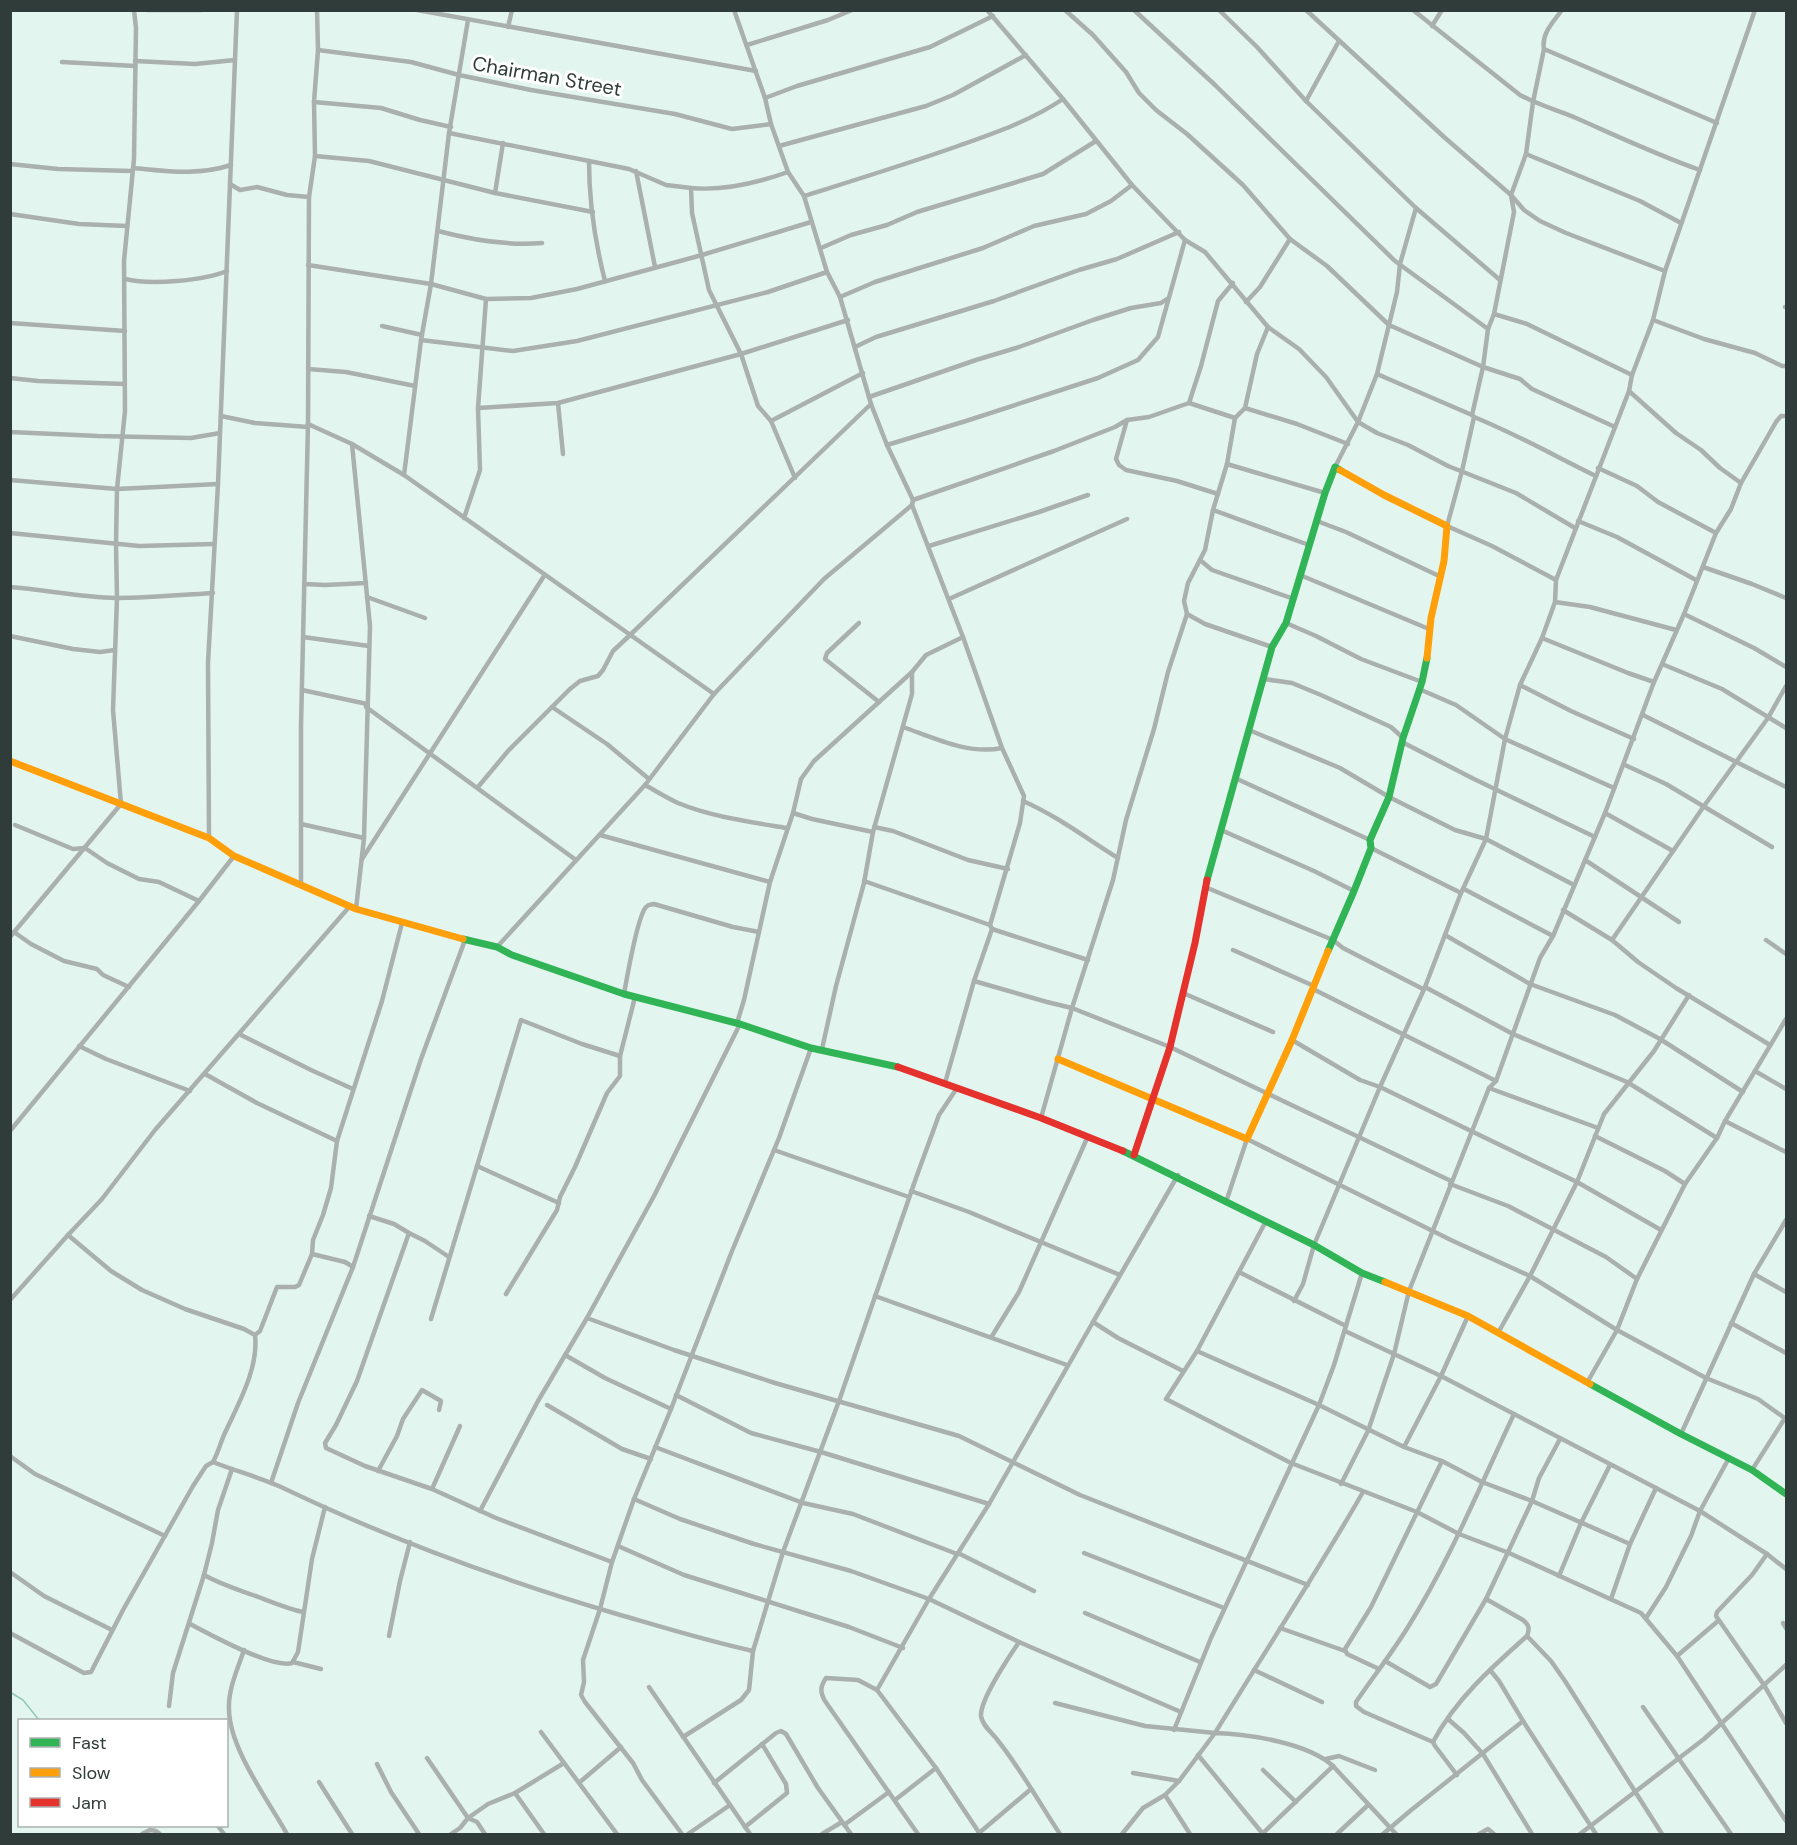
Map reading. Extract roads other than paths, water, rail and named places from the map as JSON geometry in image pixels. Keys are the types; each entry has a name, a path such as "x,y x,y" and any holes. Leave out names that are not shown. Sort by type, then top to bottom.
{"street":[{"path":"129,987 103,975 97,969 64,961 12,934 120,804 113,710 117,598 117,489 125,411 124,279 132,170 134,10"},
{"path":"147,10 201,10"},
{"path":"209,838 208,663 218,484 237,10"},
{"path":"301,885 309,197 315,156 317,10"},
{"path":"417,10 756,71"},
{"path":"508,27 512,10"},
{"path":"734,10 788,172 804,196 827,272 840,297 848,320 871,404 929,546 1002,748 1024,796 1020,823 1008,869 945,1083"},
{"path":"747,45 828,20 852,10"},
{"path":"987,10 1132,185 1185,240 1205,252 1268,327 1299,349 1326,377 1358,422 1377,433 1516,493 1575,528"},
{"path":"1065,10 1100,43 1126,72 1139,93 1242,185 1290,239 1327,266 1389,325 1483,367 1520,379 1532,389 1615,427"},
{"path":"1134,10 1400,264 1488,329"},
{"path":"1219,10 1257,47 1306,101 1416,208 1500,280"},
{"path":"1306,10 1444,138 1539,221 1665,271"},
{"path":"1413,10 1520,95 1656,155 1700,170"},
{"path":"1432,26 1442,10"},
{"path":"1226,1202 1247,1139 1292,1040 1371,848 1370,840 1389,797 1403,740 1421,685 1439,576 1444,561 1448,526 1462,471 1483,367 1488,329 1494,314 1514,212 1511,195 1526,154 1533,102 1544,49 1542,46 1548,29 1562,10"},
{"path":"1294,1301 1303,1284 1314,1245 1424,988 1462,891 1486,840 1505,739 1520,685 1542,638 1555,602 1556,580 1629,391 1632,375 1653,320 1665,271 1755,10"},
{"path":"765,98 797,86 922,50 993,16"},
{"path":"404,475 450,130 468,20"},
{"path":"1306,101 1340,41"},
{"path":"1544,49 1717,123"},
{"name":"Chairman Street","path":"318,50 411,62 459,75 573,98 675,114 732,129 771,124"},
{"path":"779,146 927,105 953,95 1026,55"},
{"path":"62,62 195,64 234,60"},
{"path":"804,196 915,161 1020,124 1063,99"},
{"path":"314,102 381,108 450,130 636,171 666,185 716,190 759,182 788,172"},
{"path":"821,248 917,212 1043,174 1096,141"},
{"path":"495,193 503,143"},
{"path":"1526,154 1641,201 1681,223"},
{"path":"315,156 369,161 495,193 593,212"},
{"path":"589,161 589,190 597,251 605,281"},
{"path":"10,164 57,169 210,172 231,165"},
{"path":"636,171 655,267"},
{"path":"230,184 240,190 257,187 287,195 309,197"},
{"path":"840,297 875,282 983,248 1034,226 1086,214 1112,201 1132,185"},
{"path":"691,188 692,213 709,290 741,354 758,406 771,421 795,477"},
{"path":"1134,1155 1170,1047 1195,943 1205,886 1272,647 1286,623 1335,467 1358,422 1377,374 1397,292 1400,264 1416,208"},
{"path":"10,214 79,224 127,226"},
{"path":"308,265 431,284 486,298 531,298 577,289 811,222"},
{"path":"438,231 487,242 542,243"},
{"path":"855,347 876,337 994,301 1079,270 1117,259 1179,232"},
{"path":"1246,302 1260,287 1290,239"},
{"path":"887,445 1098,378 1138,360 1158,337 1185,240"},
{"path":"124,279 133,281 187,280 216,276 227,271"},
{"path":"382,326 421,337 482,349 513,351 577,341 768,292 827,272"},
{"path":"1189,403 1218,302 1233,283"},
{"path":"464,518 480,470 478,408 486,298"},
{"path":"869,397 1093,320 1131,308 1161,303 1167,299"},
{"path":"1494,314 1527,324 1632,375"},
{"path":"478,408 558,403 741,354 848,320"},
{"path":"1653,320 1704,339 1755,353 1786,366"},
{"path":"10,323 125,331"},
{"path":"1041,1118 1118,858 1126,820 1154,729 1168,672 1187,614 1184,601 1188,583 1205,550 1213,510 1227,464 1235,418 1245,408 1257,354 1268,327"},
{"path":"308,369 346,372 415,386"},
{"path":"771,421 863,373"},
{"path":"1377,374 1510,432 1596,476"},
{"path":"10,378 125,384"},
{"path":"1629,391 1676,433 1741,483"},
{"path":"558,403 562,454"},
{"path":"497,947 645,785 714,694 824,579 912,503 1054,451 1128,420 1149,417 1189,403 1235,418"},
{"path":"478,787 508,751 552,707 580,681 598,676 613,651 871,404"},
{"path":"1245,408 1348,444"},
{"path":"221,416 255,423 308,425 352,444 404,475 714,694"},
{"path":"1341,1484 1368,1431 1394,1354 1409,1291 1432,1230 1489,1088 1496,1081 1540,958 1553,936 1625,765 1654,682 1684,614 1696,580 1716,533 1731,509 1741,483 1776,422 1781,416 1786,416"},
{"path":"1128,420 1116,459 1119,465 1126,470 1177,481 1218,494"},
{"path":"10,432 191,438 220,433"},
{"path":"10,1300 102,1198 155,1130 353,907 364,838 370,626 352,444"},
{"path":"1227,464 1325,493"},
{"path":"1335,467 1375,490 1492,546 1556,580"},
{"path":"1598,468 1637,486 1658,502 1716,533"},
{"path":"10,480 117,489 218,484"},
{"path":"929,546 1088,495"},
{"path":"1213,510 1309,545"},
{"path":"949,599 1127,519"},
{"path":"1578,520 1627,542 1696,580"},
{"path":"1317,521 1346,532 1439,576"},
{"path":"10,533 139,546 214,544"},
{"path":"1200,560 1212,570 1294,598"},
{"path":"1703,567 1786,598"},
{"path":"1300,575 1429,630"},
{"path":"362,859 544,576"},
{"path":"304,584 366,583"},
{"path":"10,587 77,596 117,598 213,593"},
{"path":"367,597 425,618"},
{"path":"1555,602 1590,607 1676,630"},
{"path":"1187,614 1205,624 1272,647"},
{"path":"1684,614 1754,648 1786,668"},
{"path":"859,623 827,653 825,659 879,702"},
{"path":"1286,623 1421,685 1456,705 1505,739 1614,788"},
{"path":"10,636 73,650 100,652 115,650"},
{"path":"303,637 369,646"},
{"path":"480,1511 533,1410 654,1196 739,1023 770,882 793,813 801,779 806,771 912,672 926,655 963,637"},
{"path":"1542,638 1654,682"},
{"path":"1662,664 1722,689 1786,728"},
{"path":"822,1049 864,881 873,829 912,694 912,672"},
{"path":"1264,679 1292,683 1391,727 1403,740 1595,837"},
{"path":"1520,685 1634,739"},
{"path":"1612,940 1768,718 1786,687"},
{"path":"302,690 367,706 576,860"},
{"path":"552,707 607,744 649,779"},
{"path":"1643,715 1786,787"},
{"path":"903,727 950,744 976,750 989,751 1002,748"},
{"path":"1249,730 1340,768 1389,797 1455,830 1486,840 1574,885"},
{"path":"10,761 209,838 234,856 353,907 402,923 497,947 512,955 624,994 739,1023 811,1048 888,1064 1088,1136 1178,1175 1226,1202 1314,1245 1362,1273 1468,1316 1681,1434 1752,1470 1786,1494"},
{"path":"1625,765 1666,784 1772,847"},
{"path":"1235,778 1370,840"},
{"path":"645,785 677,802 701,810 787,828"},
{"path":"1023,801 1050,813 1118,858"},
{"path":"793,813 812,819 893,831 968,860 1008,869"},
{"path":"1605,813 1673,851"},
{"path":"301,824 364,838"},
{"path":"15,825 73,849 84,848 139,879 159,882 200,901"},
{"path":"1221,830 1354,891"},
{"path":"600,835 770,882"},
{"path":"1371,848 1553,936"},
{"path":"10,1131 200,901 234,856"},
{"path":"1585,860 1679,922"},
{"path":"864,881 1088,960"},
{"path":"1205,886 1333,940 1343,948 1513,1034 1627,1082 1717,1138"},
{"path":"624,994 640,921 648,905 654,904 759,933"},
{"path":"1563,910 1612,940 1638,962 1676,988 1770,1045"},
{"path":"255,1335 260,1331 277,1287 295,1287 299,1284 312,1254 313,1240 334,1177 337,1141 382,1001 402,923"},
{"path":"1445,935 1530,984 1615,1015 1660,1039 1743,1092"},
{"path":"271,1484 298,1403 353,1267 421,1059 465,940"},
{"path":"1766,940 1786,954"},
{"path":"1233,950 1313,987 1403,1036 1496,1081"},
{"path":"974,981 1072,1008 1170,1047 1360,1136 1451,1182 1508,1206 1606,1257 1637,1280"},
{"path":"1183,993 1273,1032"},
{"path":"1498,1333 1530,1276 1577,1182 1604,1114 1627,1082 1654,1051 1689,994"},
{"path":"506,1294 548,1225 607,1093 620,1076 620,1056 635,997"},
{"path":"431,1319 521,1020 620,1056"},
{"path":"1588,1381 1617,1330 1660,1230 1685,1184 1717,1138 1770,1045 1786,1022"},
{"path":"239,1034 311,1071 353,1089"},
{"path":"1292,1040 1360,1080 1380,1087 1577,1182 1660,1230"},
{"path":"79,1046 106,1059 190,1091"},
{"path":"682,1834 581,1695 584,1682 583,1660 600,1609 612,1562 634,1499 774,1150 811,1048"},
{"path":"1058,1059 1247,1139 1530,1276 1617,1330 1706,1378 1758,1399 1786,1418 1752,1470"},
{"path":"1755,1071 1786,1089"},
{"path":"205,1074 257,1103 337,1141"},
{"path":"683,1737 741,1700 749,1690 753,1651 770,1602 783,1551 840,1401 939,1115 957,1088"},
{"path":"1489,1088 1598,1128"},
{"path":"1725,1121 1786,1152"},
{"path":"992,1336 1019,1292 1088,1136"},
{"path":"1595,1136 1665,1171 1685,1184"},
{"path":"774,1150 969,1212 1120,1275"},
{"path":"477,1166 559,1203"},
{"path":"877,1690 929,1599 988,1504 1178,1175"},
{"path":"369,1216 400,1227 449,1257"},
{"path":"1681,1434 1754,1274 1784,1229 1786,1220"},
{"path":"1266,1221 1197,1351 1166,1399 1292,1463 1417,1512 1459,1534 1509,1553 1641,1613 1677,1656 1786,1821"},
{"path":"409,1233 357,1381 325,1443 326,1448 378,1471 432,1489 480,1511 612,1562"},
{"path":"68,1235 111,1271 142,1290 255,1335"},
{"path":"312,1254 345,1262 353,1267"},
{"path":"1239,1272 1345,1329 1441,1376 1700,1511 1767,1554 1786,1569"},
{"path":"1174,1730 1224,1608 1319,1405 1362,1273"},
{"path":"1754,1274 1786,1292"},
{"path":"875,1296 992,1336 1067,1365"},
{"path":"1404,1447 1441,1376 1468,1316"},
{"path":"587,1318 775,1383 959,1436 1080,1495 1308,1585"},
{"path":"1093,1322 1118,1338 1182,1371"},
{"path":"1731,1323 1786,1353"},
{"path":"10,1633 86,1674 91,1671 198,1479 206,1466 213,1462 240,1403 252,1364 256,1344 255,1335"},
{"path":"1197,1351 1319,1405 1368,1431 1442,1461 1482,1482 1630,1544"},
{"path":"565,1355 605,1378 671,1409"},
{"path":"378,1471 404,1419 422,1390 441,1401 439,1410"},
{"path":"676,1395 751,1433 821,1452 988,1504"},
{"path":"547,1405 622,1449 651,1458"},
{"path":"1457,1775 1433,1742 1364,1712 1356,1706 1356,1702 1408,1628 1459,1534 1514,1414"},
{"path":"432,1489 460,1426"},
{"path":"1385,1661 1430,1687 1436,1684 1486,1599 1532,1501 1539,1478 1560,1439"},
{"path":"655,1447 803,1503 854,1514 958,1554 1034,1591"},
{"path":"10,1456 43,1478 165,1536"},
{"path":"1646,1618 1666,1587 1691,1536 1700,1511 1729,1458"},
{"path":"1345,1651 1371,1607 1442,1461"},
{"path":"213,1462 410,1542 531,1588 719,1644 753,1651"},
{"path":"1559,1576 1581,1522 1610,1465"},
{"path":"169,1706 173,1673 190,1624 212,1543 218,1509 232,1469"},
{"path":"1611,1599 1630,1544 1656,1488"},
{"path":"1122,1834 1143,1808 1165,1795 1179,1781 1215,1733 1363,1492"},
{"path":"634,1499 680,1519 754,1544 851,1571 929,1599 1019,1642 1181,1712"},
{"path":"293,1662 298,1652 312,1559 325,1507"},
{"path":"389,1636 410,1542"},
{"path":"618,1546 684,1575 849,1628 903,1648"},
{"path":"1084,1553 1224,1608"},
{"path":"1767,1554 1716,1616 1764,1686 1786,1723"},
{"path":"10,1572 44,1596 112,1630"},
{"path":"204,1575 237,1591 252,1594 283,1608 303,1612"},
{"path":"1433,1742 1473,1686 1527,1636 1530,1630 1528,1624 1486,1599"},
{"path":"1085,1613 1200,1662"},
{"path":"1677,1656 1719,1621"},
{"path":"190,1624 220,1640 279,1664 293,1662 321,1669"},
{"path":"1280,1628 1345,1651 1379,1669"},
{"path":"1527,1636 1551,1661 1565,1681 1662,1834"},
{"path":"1019,1642 983,1704 981,1716 1060,1834"},
{"path":"244,1650 232,1687 228,1707 230,1720 241,1755 287,1834"},
{"path":"1580,1834 1722,1724 1786,1665"},
{"path":"1254,1670 1322,1702"},
{"path":"1490,1670 1596,1834"},
{"path":"918,1834 825,1701 821,1693 821,1685 826,1678 858,1680 877,1690 936,1768 980,1834 1031,1789"},
{"path":"649,1688 750,1834"},
{"path":"1055,1703 1116,1720 1174,1730 1239,1734 1263,1738 1312,1752 1326,1759 1396,1834"},
{"path":"1643,1707 1731,1834"},
{"path":"1448,1719 1483,1754 1533,1834"},
{"path":"1383,1834 1523,1721"},
{"path":"714,1783 776,1733 782,1731 818,1788 851,1834"},
{"path":"541,1732 617,1834"},
{"path":"745,1827 787,1793 786,1784 762,1744"},
{"path":"580,1782 621,1747"},
{"path":"1198,1755 1262,1834 1333,1766"},
{"path":"1326,1759 1339,1756 1374,1770"},
{"path":"427,1758 468,1818 477,1822 485,1834"},
{"path":"451,1834 488,1804 516,1793 564,1763"},
{"path":"377,1764 391,1792 419,1834"},
{"path":"895,1800 936,1768"},
{"path":"1263,1770 1296,1802"},
{"path":"1133,1773 1179,1781"},
{"path":"319,1782 352,1834"},
{"path":"822,1834 843,1823 889,1792"},
{"path":"516,1793 544,1834"},
{"path":"1165,1795 1190,1834"},
{"path":"688,1834 730,1805"},
{"path":"1337,1834 1368,1805"},
{"path":"1479,1834 1488,1829 1494,1834"},
{"path":"142,1834 150,1830 160,1834"}],"waterway":[{"path":"10,1692 23,1700 38,1719"}]}
